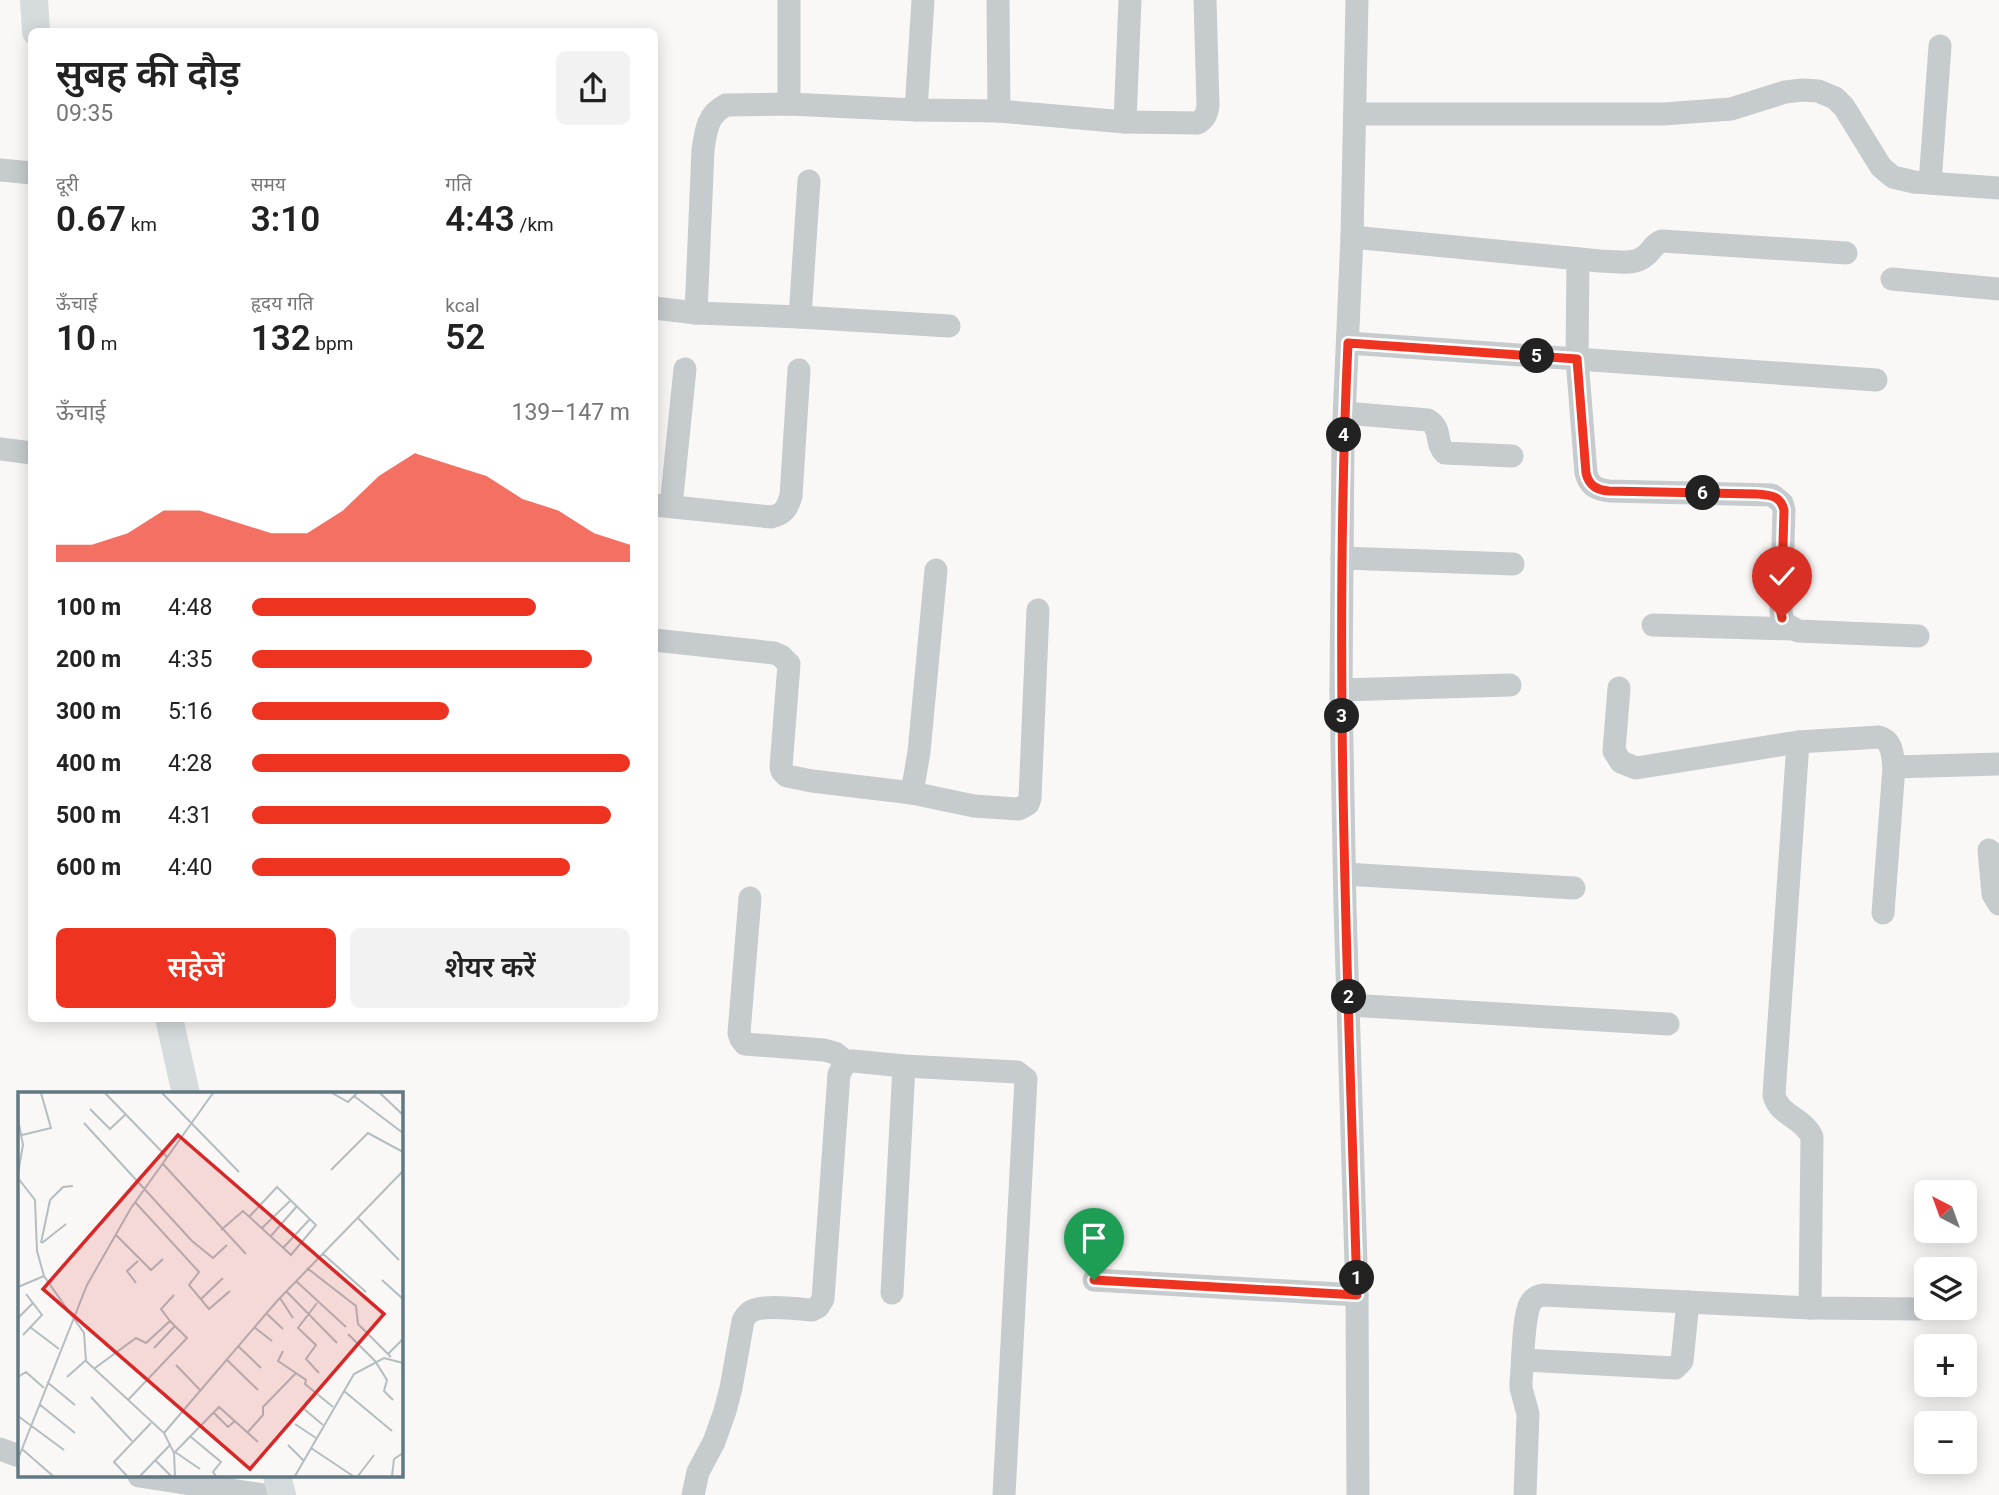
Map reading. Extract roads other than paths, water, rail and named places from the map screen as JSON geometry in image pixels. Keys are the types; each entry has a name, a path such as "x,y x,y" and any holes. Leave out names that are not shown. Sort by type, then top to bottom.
{"main road":[{"path":"34,0 36,28"},
{"path":"170,1022 186,1092"},
{"path":"278,1478 282,1495"}],"street":[{"path":"789,0 789,104"},
{"path":"916,110 923,0"},
{"path":"998,0 999,111"},
{"path":"1125,122 1130,0"},
{"path":"696,313 703,150 707,125 717,110 726,105 789,104 999,111 1190,125 1203,120 1208,105 1205,0"},
{"path":"1357,0 1345,413 1341,690 1357,1295 1358,1495"},
{"path":"1930,183 1940,46"},
{"path":"1355,114 1664,114 1731,109 1785,92 1818,91 1835,98 1844,107 1872,154 1892,177 1999,188"},
{"path":"0,170 28,173"},
{"path":"800,317 808,181"},
{"path":"1352,237 1578,259 1636,261 1648,255 1653,246 1662,241 1846,253"},
{"path":"1578,259 1577,359 1586,473 1591,485 1598,490 1609,491 1764,494 1778,498 1784,510 1781,613 1784,623 1798,631 1918,636"},
{"path":"1892,279 1999,289"},
{"path":"658,308 696,313 948,326"},
{"path":"1348,343 1876,380"},
{"path":"685,369 663,506 771,517 786,511 791,496 799,370"},
{"path":"1345,413 1428,420 1436,427 1440,446 1446,453 1513,456"},
{"path":"0,449 28,452"},
{"path":"1342,558 1513,564"},
{"path":"912,793 919,752 936,569"},
{"path":"658,640 756,650 781,656 789,664 781,767 784,774 812,781 912,793 956,803 1019,809 1028,804 1030,799 1038,610"},
{"path":"1653,625 1793,629"},
{"path":"1341,690 1510,685"},
{"path":"1619,688 1614,751 1617,757 1628,765 1645,768 1798,742 1884,738 1891,746 1894,766 1883,914"},
{"path":"1798,742 1774,1095 1775,1102 1809,1129 1812,1137 1811,1308"},
{"path":"1894,766 1999,764"},
{"path":"1989,850 1993,894 1999,904"},
{"path":"1345,874 1574,888"},
{"path":"750,898 739,1033 741,1039 746,1044 835,1053 846,1062"},
{"path":"1349,1005 1668,1024"},
{"path":"693,1495 698,1472 725,1411 743,1321 748,1312 762,1308 813,1310 823,1299 839,1074 846,1062 853,1060 904,1066 1017,1072 1026,1080 1004,1495"},
{"path":"892,1293 904,1066"},
{"path":"1094,1280 1357,1295"},
{"path":"1525,1495 1528,1414 1521,1388 1527,1316 1530,1303 1538,1296 1811,1308 1914,1309"},
{"path":"1523,1360 1675,1368 1682,1361 1688,1302"},
{"path":"0,1449 18,1456"},
{"path":"152,1478 264,1495"}]}
